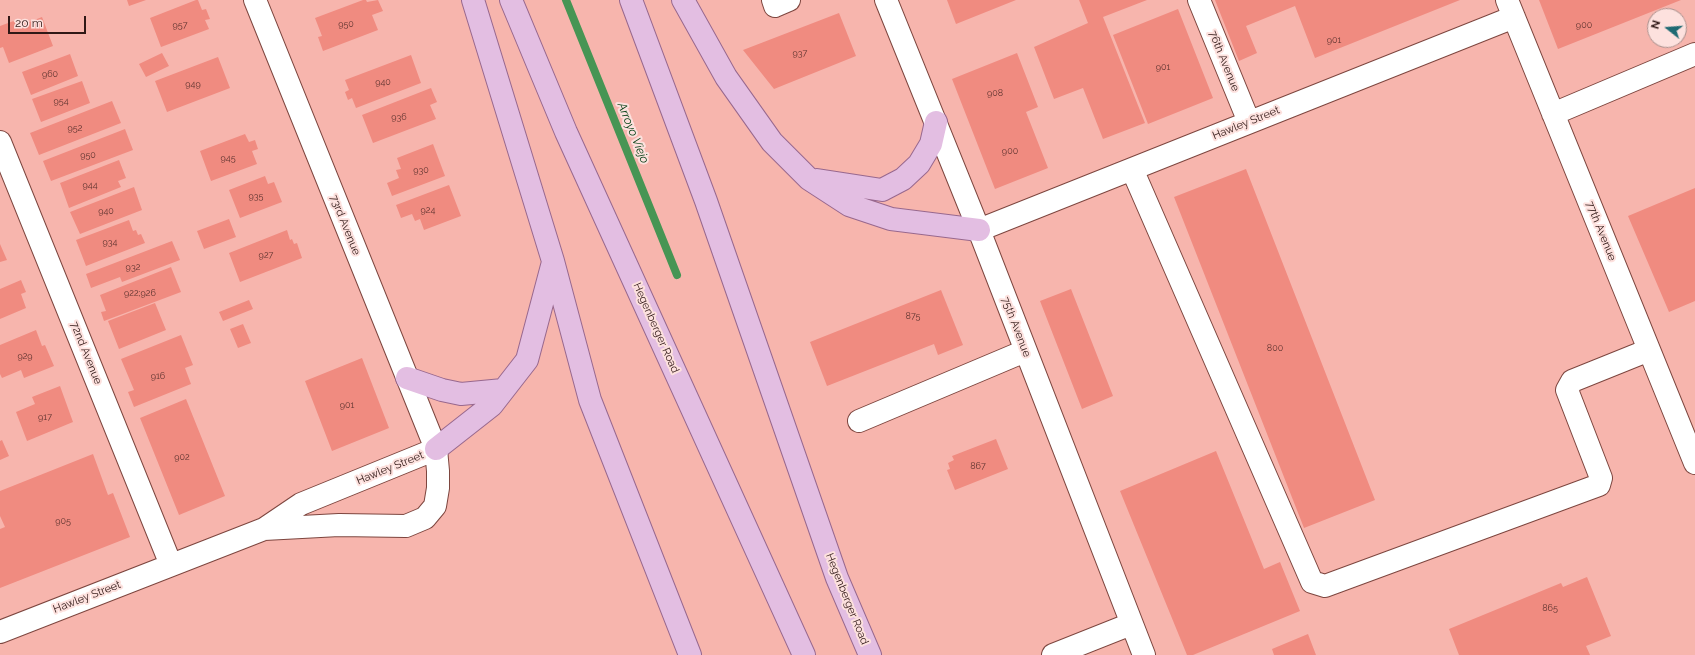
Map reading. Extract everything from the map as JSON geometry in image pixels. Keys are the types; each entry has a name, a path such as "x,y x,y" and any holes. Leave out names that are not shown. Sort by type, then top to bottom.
{"main road":[{"path":"473,0 553,261 590,400 690,655"},
{"name":"Hegenberger Road","path":"511,0 566,132 804,655"},
{"name":"Hegenberger Road","path":"631,0 706,201 837,578 870,655"},
{"path":"683,0 726,78 772,142 809,179 849,205 891,219 979,230"},
{"path":"809,179 882,190 903,179 919,164 931,144 936,122"},
{"path":"436,450 492,406 526,360 553,261"},
{"path":"406,378 442,390 461,394 503,390"}],"street":[{"name":"73rd Avenue","path":"255,0 436,450"},
{"path":"773,0 775,6 789,0"},
{"name":"75th Avenue","path":"886,0 979,230 1144,655"},
{"name":"76th Avenue","path":"1199,0 1249,122"},
{"name":"Hawley Street","path":"979,230 1249,122 1511,8"},
{"name":"77th Avenue","path":"1511,8 1695,463"},
{"path":"1553,114 1695,54"},
{"name":"72nd Avenue","path":"0,142 171,565"},
{"path":"1132,169 1154,223 1312,582 1325,586 1599,485 1601,478 1567,390 1572,381 1649,350"},
{"path":"859,421 1025,350"},
{"name":"Hawley Street","path":"0,632 264,528 301,504 436,450 438,488 435,506 425,518 406,526 339,525 264,528"},
{"path":"1053,655 1131,624"}],"building":[{"path":"127,0 146,0 129,6"},
{"path":"198,0 202,10 206,9 210,19 205,20 209,29 161,47 150,18"},
{"path":"366,0 367,2 378,0 383,11 372,15 378,30 323,51 318,37 322,36 315,18"},
{"path":"947,0 1016,0 956,24"},
{"path":"1079,0 1147,0 1103,17 1145,123 1103,139 1083,88 1054,99 1034,47 1088,23"},
{"path":"1215,0 1460,0 1315,58 1295,6 1246,26 1257,53 1239,61"},
{"path":"1539,0 1681,0 1661,8 1647,8 1647,14 1558,49"},
{"path":"1178,9 1213,98 1148,124 1113,35"},
{"path":"839,13 856,56 774,89 743,50"},
{"path":"42,17 53,46 9,63 3,47 0,48 0,26 19,19 22,25"},
{"path":"162,53 169,66 146,77 139,64"},
{"path":"1017,53 1038,107 1026,112 1048,168 995,189 952,79"},
{"path":"70,54 78,76 31,95 22,72"},
{"path":"411,55 421,83 356,108 352,98 348,100 345,92 349,90 345,80"},
{"path":"218,57 230,88 167,112 155,81"},
{"path":"82,81 90,103 41,122 32,99"},
{"path":"431,88 437,102 430,105 436,119 373,143 362,115"},
{"path":"112,101 121,123 39,155 30,133"},
{"path":"125,129 133,150 51,181 43,161"},
{"path":"245,134 249,142 255,140 258,149 252,151 257,164 211,181 200,151"},
{"path":"433,144 445,176 392,196 387,183 399,178 396,170 401,169 397,158"},
{"path":"119,160 126,178 118,181 121,187 69,208 60,183"},
{"path":"1246,169 1375,500 1304,528 1174,197"},
{"path":"265,176 268,184 274,182 282,202 240,218 229,190"},
{"path":"449,185 461,216 424,230 420,219 415,221 412,214 401,218 396,205"},
{"path":"134,187 142,210 80,234 70,212"},
{"path":"1695,188 1695,301 1669,312 1628,216"},
{"path":"229,219 236,237 204,249 197,231"},
{"path":"129,220 133,231 136,230 138,235 141,234 145,243 86,266 76,240"},
{"path":"287,230 290,240 292,239 294,244 297,243 302,258 240,282 229,253"},
{"path":"172,241 180,260 122,282 120,277 91,288 86,274"},
{"path":"0,244 7,260 0,262"},
{"path":"171,267 181,292 104,321 101,312 106,311 100,295"},
{"path":"21,280 26,292 21,294 26,308 0,319 0,289"},
{"path":"1071,289 1113,396 1082,409 1040,301"},
{"path":"941,290 963,345 938,355 934,344 827,386 810,342"},
{"path":"249,300 253,309 223,321 219,312"},
{"path":"155,303 166,330 119,349 108,321"},
{"path":"243,324 251,343 238,348 230,329"},
{"path":"36,330 42,346 45,345 54,366 24,378 21,370 2,378 0,374 0,345"},
{"path":"181,335 193,365 185,368 191,384 134,407 128,392 134,390 121,359"},
{"path":"362,358 389,428 332,451 305,381"},
{"path":"60,386 73,422 27,441 16,412 35,404 32,397"},
{"path":"186,399 225,496 179,515 140,418"},
{"path":"996,439 1008,469 955,490 947,470 950,469 948,463 954,460 952,456"},
{"path":"2,440 9,456 0,460 0,441"},
{"path":"1216,451 1264,569 1280,562 1300,611 1193,655 1187,655 1120,491"},
{"path":"93,454 108,495 113,493 130,537 0,588 0,529 5,527 0,516 0,491"},
{"path":"1587,577 1611,636 1586,646 1590,655 1459,655 1449,629 1561,583 1563,587"},
{"path":"1308,634 1316,655 1274,655 1272,649"}],"waterway":[{"name":"Arroyo Viejo","path":"566,0 677,275"}]}
